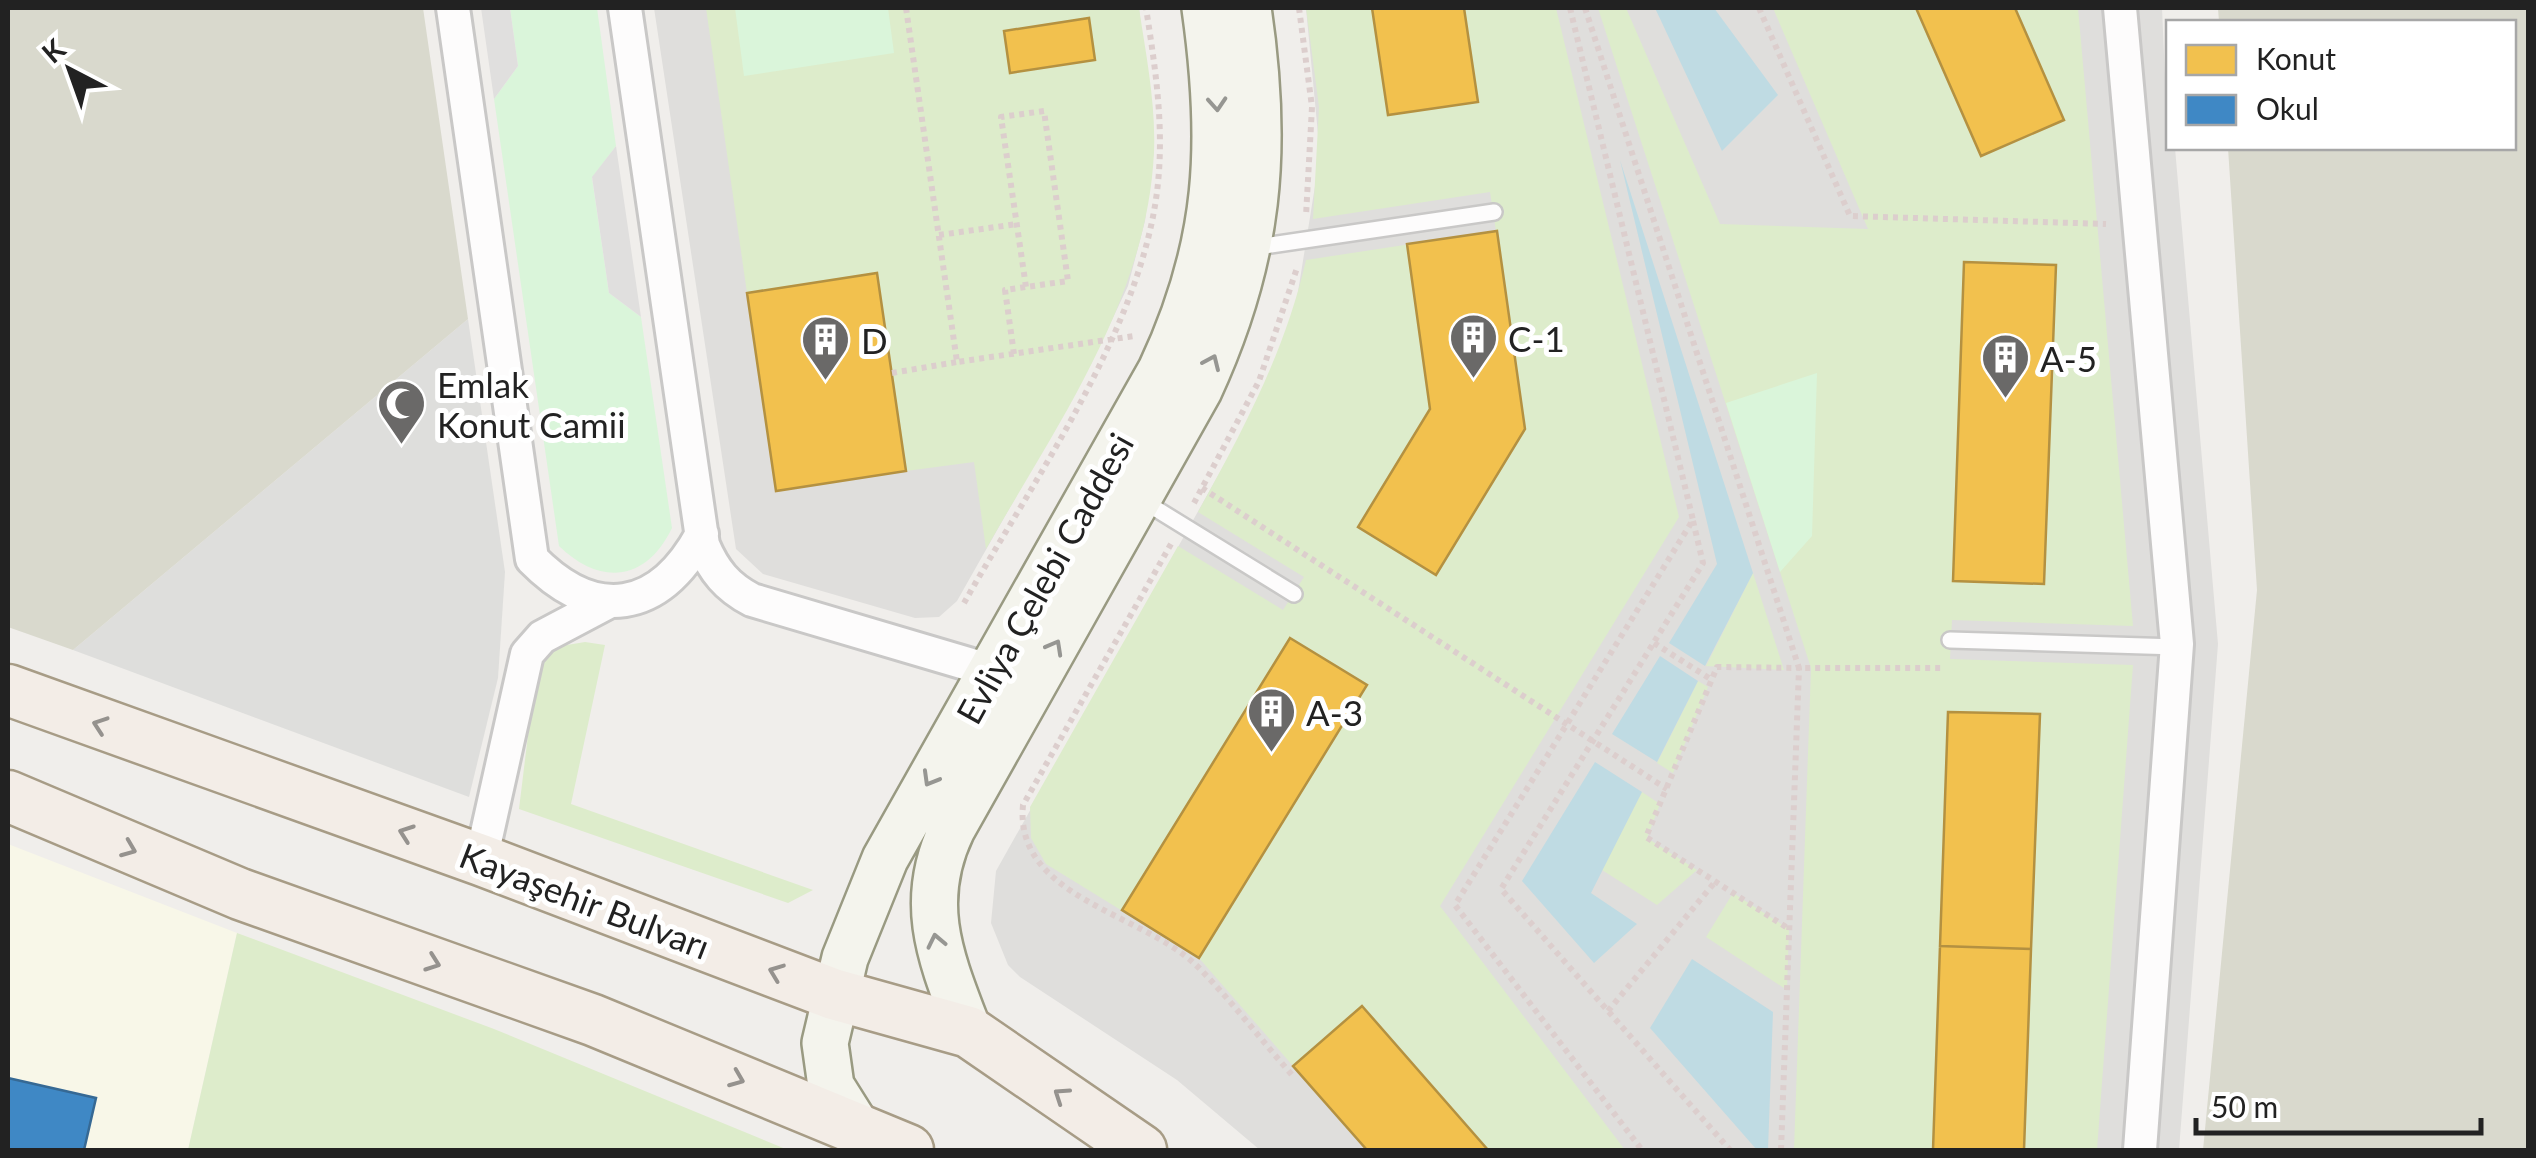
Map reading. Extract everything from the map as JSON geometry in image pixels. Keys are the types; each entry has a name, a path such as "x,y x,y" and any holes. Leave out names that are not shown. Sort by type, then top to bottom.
{"main road":[{"name":"Kayaşehir Bulvarı","path":"8,690 481,860 833,994 969,1032 1141,1150"},
{"path":"8,796 240,894 593,1020 908,1150"}],"street":[{"path":"453,8 532,559 574,594 610,601"},
{"path":"625,8 702,534 710,562 721,580 752,600 992,672"},
{"name":"Evliya Çelebi Caddesi","path":"858,1129 831,1086 826,1043 833,994 886,858 1161,370 1200,273 1215,192 1218,112 1205,8"},
{"name":"Evliya Çelebi Caddesi","path":"969,1032 933,931 934,878 942,851 1199,390 1229,323 1250,248 1261,139 1248,8"},
{"path":"2120,8 2177,647 2140,1150"},
{"path":"481,860 527,654 542,637 610,601 648,594 669,580 686,563 702,534"}],"lane":[{"path":"1250,248 1494,212"},
{"path":"1149,479 1182,525 1294,594"},
{"path":"1950,640 2177,647"}],"path":[{"path":"906,8 958,362"},
{"path":"964,603 1112,339 1144,259 1158,185 1160,116 1146,8"},
{"path":"1292,1076 1194,964 1041,870 1024,840 1024,805 1240,422 1276,340 1302,240 1312,155 1312,107 1300,8"},
{"path":"1570,8 1702,562 1502,889 1730,1150"},
{"path":"1585,8 1799,668 1782,1150"},
{"path":"1759,8 1850,216 2140,226"},
{"path":"1014,354 1005,290 1026,287 1068,281 1044,110 1002,117 1026,287"},
{"path":"939,235 1017,224"},
{"path":"892,373 1180,329"},
{"path":"1149,479 1202,488 1667,789"},
{"path":"1642,1150 1455,905 1693,520"},
{"path":"1654,643 1712,680"},
{"path":"1789,930 1646,838 1717,667 1950,668"},
{"path":"1608,1011 1715,882"}],"shaded area":[{"path":"8,8 423,8 468,319 73,650 8,627"},
{"path":"481,8 510,8 518,66 494,99"},
{"path":"654,8 1139,8 1154,150 1145,221 1128,286 1091,364 957,601 939,617 915,618 763,574 736,549"},
{"path":"1306,8 2162,8 2166,150 2175,150 2218,644 2179,1150 1260,1150 1177,1080 1020,977 1008,965 991,923 996,871 1246,426 1283,343 1297,298 1320,155"},
{"path":"2218,8 2528,8 2528,1150 2203,1150 2257,590 2228,150 2516,150 2516,20 2219,20"},
{"path":"616,146 641,317 609,293 592,177"},
{"name":"Emlak Konut Camii","path":"468,319 505,572 498,678 469,797 73,650"},
{"path":"8,844 237,933 188,1150 8,1150"}],"green space":[{"path":"510,8 597,8 616,146 592,178 609,293 641,317 672,528 649,559 621,572 590,568 559,546 494,99 518,66"},
{"path":"706,8 1139,8 1152,98 1154,152 1148,206 1135,259 1094,359 986,549 974,462 906,471 877,273 747,293"},
{"path":"735,8 888,8 894,53 744,76"},
{"path":"1306,8 1556,8 1679,517 1440,906 1625,1150 1488,1150 1362,1006 1293,1066 1199,958 1046,864 1031,838 1030,807 1178,546 1283,610 1304,577 1198,512 1274,359 1306,260 1496,231 1490,192 1313,219 1319,107"},
{"path":"1598,8 1626,8 1720,224 1868,229 1773,8 2078,8 2133,626 1952,620 1950,659 2133,665 2097,1150 1794,1150 1811,668"},
{"path":"1817,373 1812,536 1780,572 1726,403"},
{"path":"1753,573 1784,670 1705,666 1706,666"},
{"path":"585,642 605,645 571,804 813,890 788,903 519,809 535,678 549,648"},
{"path":"1698,681 1708,687 1673,773 1657,763"},
{"path":"1642,792 1660,804 1647,838 1697,870 1657,905 1602,870"},
{"path":"1733,893 1789,929 1787,990 1706,937"},
{"path":"237,933 494,1029 788,1150 188,1150"}],"water":[{"path":"1655,8 1714,8 1778,95 1722,151"},
{"path":"1620,160 1753,573 1705,666 1669,643 1717,564"},
{"path":"1660,656 1698,681 1657,762 1612,734"},
{"path":"1595,762 1642,792 1591,893 1637,924 1594,963 1522,881"},
{"path":"1692,959 1773,1012 1768,1150 1757,1150 1650,1028"}],"building: Konut":[{"path":"1372,8 1464,8 1478,102 1388,115"},
{"path":"1916,8 2015,8 2064,120 1981,156"},
{"path":"1089,18 1095,60 1010,73 1004,31"},
{"name":"C-1","path":"1497,231 1525,429 1436,575 1358,527 1430,409 1407,244"},
{"name":"A-5","path":"1964,262 2056,265 2044,584 1953,581"},
{"name":"D","path":"877,273 906,471 776,491 747,293"},
{"name":"A-3","path":"1290,638 1367,685 1199,958 1122,910"},
{"path":"1948,712 2040,714 2031,949 1940,946"},
{"path":"1940,946 2031,949 2024,1150 1933,1150"},
{"path":"1362,1006 1488,1150 1367,1150 1293,1066"}],"building: Okul":[{"path":"8,1078 96,1098 84,1150 8,1150"}],"place":[{"name":"C-1","path":"1473,380"},
{"name":"D","path":"826,382"},
{"name":"A-5","path":"2005,400"},
{"name":"Emlak Konut Camii","path":"402,446"},
{"name":"A-3","path":"1271,754"}]}
